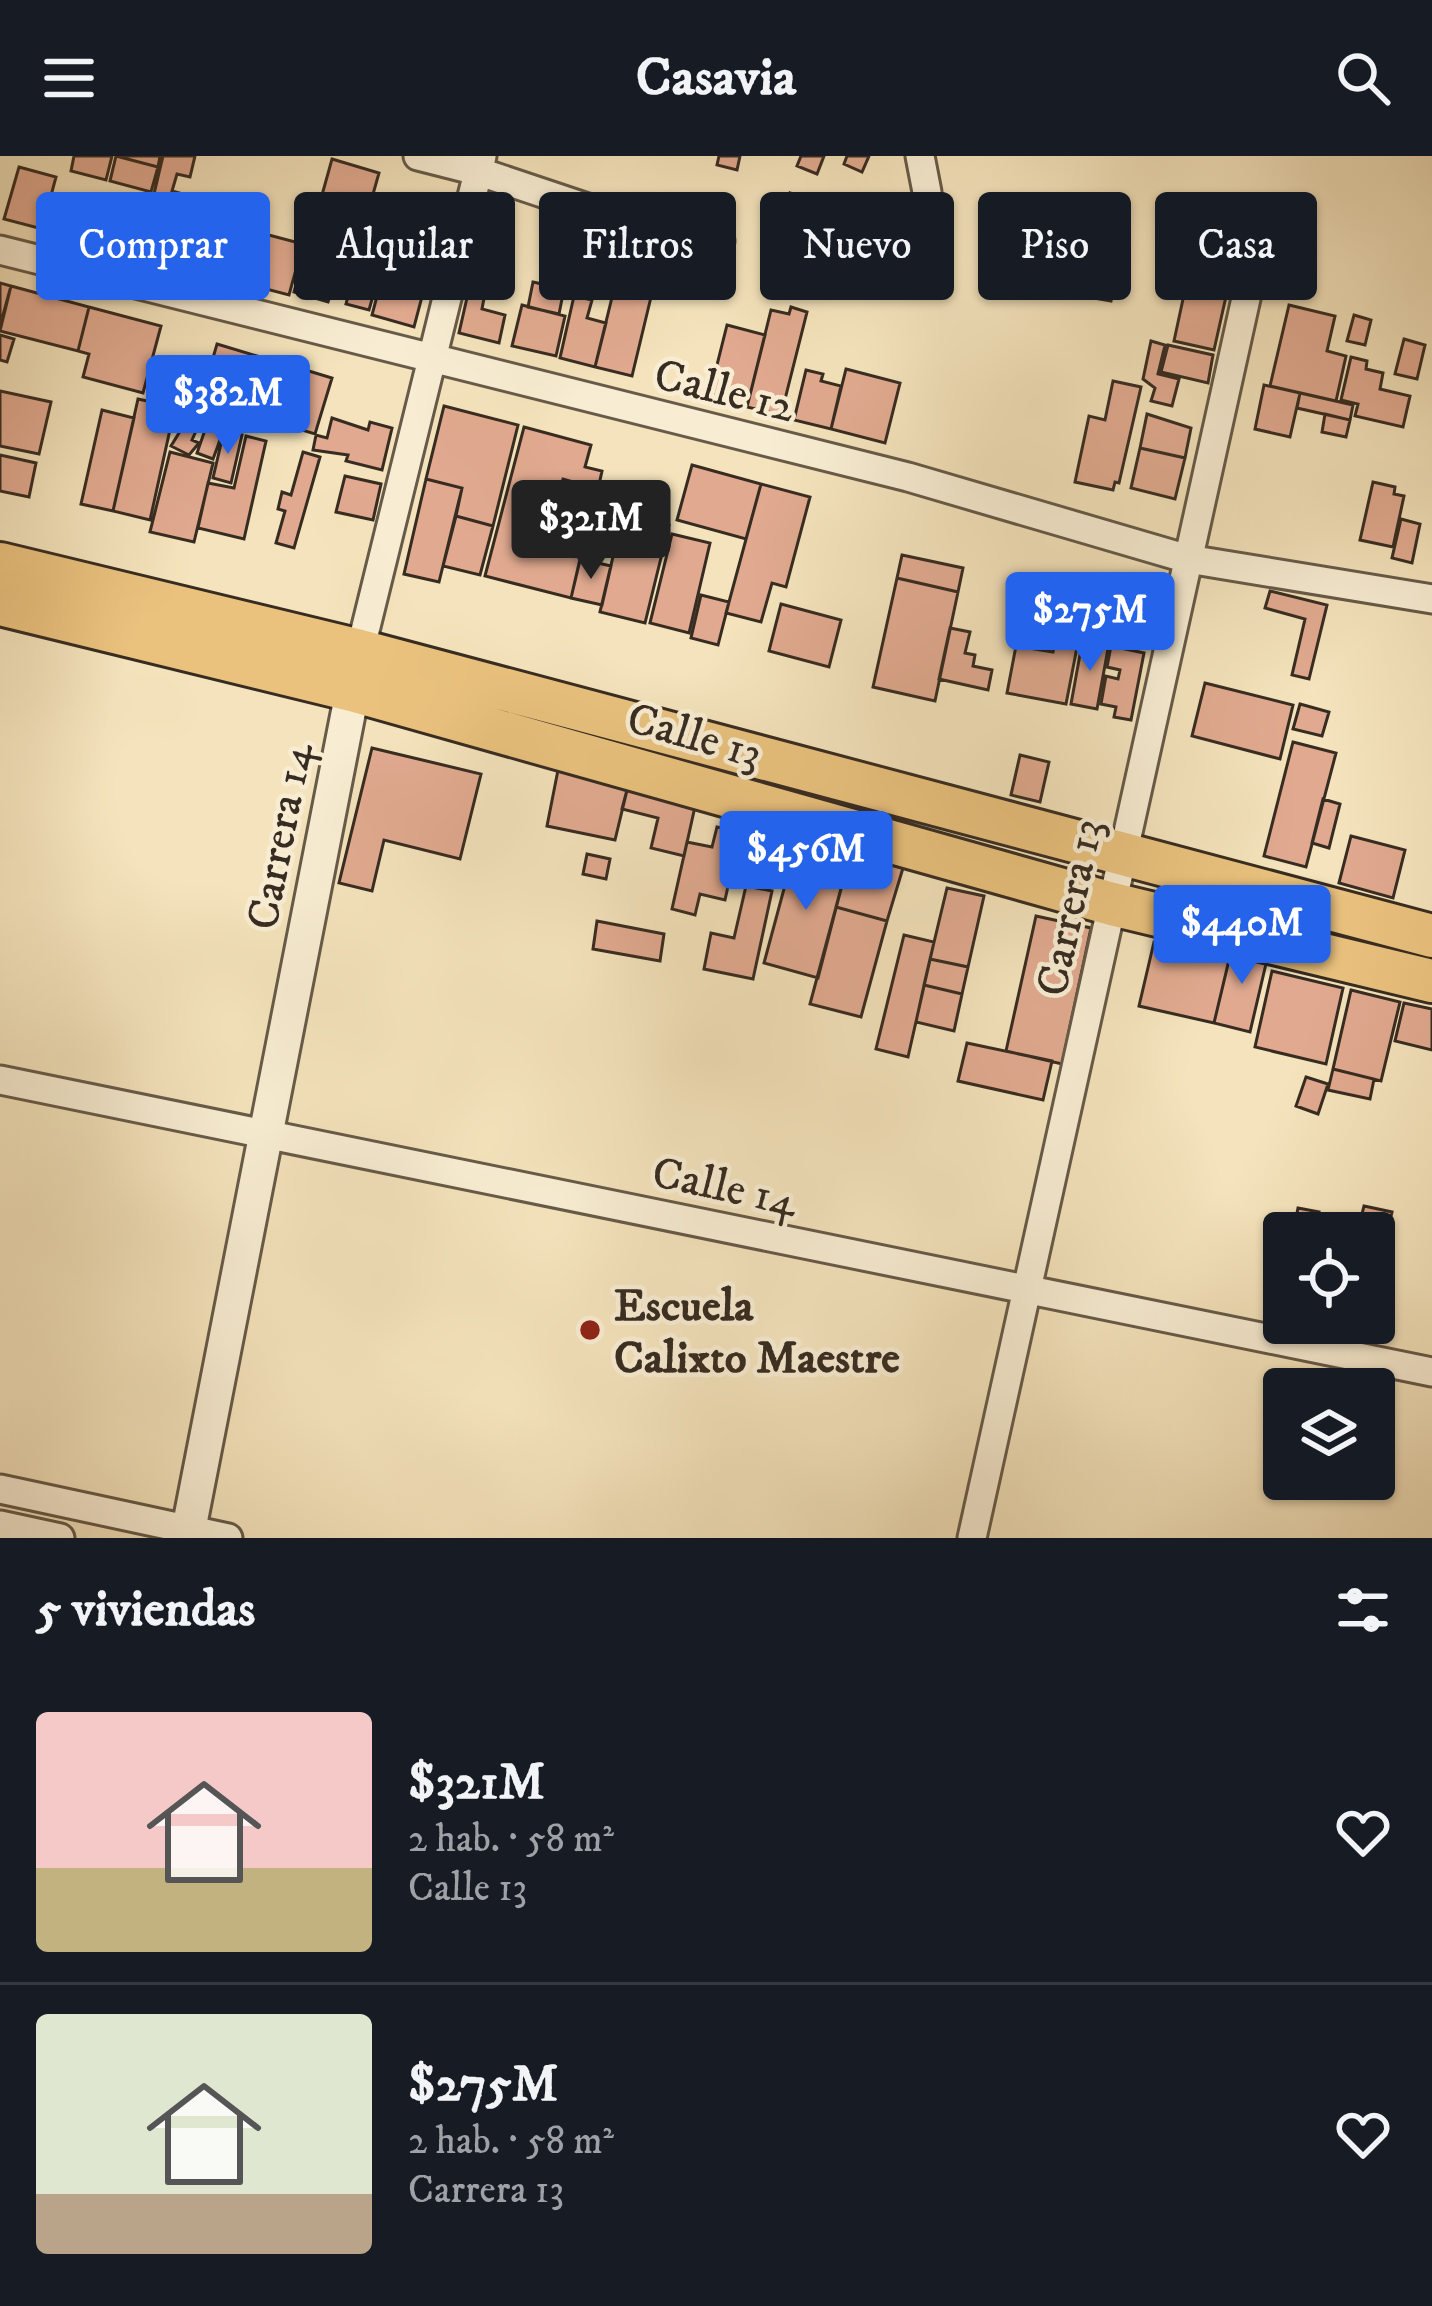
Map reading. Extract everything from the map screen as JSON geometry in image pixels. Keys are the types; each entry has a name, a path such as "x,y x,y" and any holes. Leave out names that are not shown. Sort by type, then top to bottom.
{"highway":[{"name":"Calle 13","path":"0,564 1112,904 1432,981"},
{"name":"Calle 13","path":"0,604 356,670 1432,936"}],"street":[{"path":"418,156 479,164 553,192"},
{"path":"920,156 927,192"},
{"name":"Carrera 14","path":"188,1534 356,670 479,164"},
{"name":"Calle 12","path":"0,250 908,477 1188,559 1432,599"},
{"name":"Carrera 13","path":"972,1538 1245,300"},
{"name":"Calle 14","path":"0,1080 1432,1372"},
{"path":"0,1490 188,1534 228,1538"},
{"path":"0,1525 60,1538"}],"building":[{"path":"74,156 112,156 106,180 71,171"},
{"path":"116,156 160,156 158,167"},
{"path":"116,156 158,167 151,192 110,181"},
{"path":"163,156 195,156 190,177 177,174 172,191 176,192 154,192"},
{"path":"719,156 740,156 737,170 717,165"},
{"path":"801,156 824,156 817,174 797,166"},
{"path":"847,156 869,156 862,172 844,164"},
{"path":"332,159 379,173 374,192 323,192"},
{"path":"19,167 56,177 52,192 36,192 36,227 4,219"},
{"path":"270,235 294,242 289,295 270,290"},
{"path":"533,282 539,283 539,300 562,300 559,314 528,307"},
{"path":"0,283 11,286 0,326"},
{"path":"11,286 36,293 36,300 89,307 78,351 0,331"},
{"path":"347,300 372,300 369,310 346,304"},
{"path":"376,300 421,300 414,327 372,315"},
{"path":"466,300 484,300 482,309 505,315 499,343 459,333"},
{"path":"573,300 592,300 587,318 606,323 595,367 560,358"},
{"path":"611,300 650,300 632,376 595,367"},
{"path":"1183,300 1225,300 1214,350 1174,341"},
{"path":"522,305 565,316 556,356 512,346"},
{"path":"1289,305 1335,316 1327,351 1346,356 1336,401 1270,386"},
{"path":"89,307 161,326 143,393 83,377 89,354 78,351"},
{"path":"791,307 807,312 781,415 747,407 771,310 789,314"},
{"path":"1354,315 1371,320 1365,345 1347,341"},
{"path":"727,325 765,335 747,407 709,397"},
{"path":"0,335 14,339 7,362 0,360"},
{"path":"1404,339 1425,345 1417,379 1395,374"},
{"path":"1151,341 1165,345 1158,374 1179,379 1172,406 1151,401 1155,388 1143,379"},
{"path":"217,344 280,363 271,394 208,375"},
{"path":"1168,345 1213,355 1208,383 1161,372"},
{"path":"1351,357 1367,361 1366,369 1383,373 1380,389 1410,396 1403,427 1355,416 1358,404 1341,400"},
{"path":"289,365 332,378 315,434 272,421"},
{"path":"846,369 900,383 885,443 831,429"},
{"path":"806,370 823,374 821,381 841,386 831,429 794,420"},
{"path":"1113,381 1141,387 1119,483 1115,482 1113,490 1075,482 1089,416 1105,420"},
{"path":"1264,385 1300,393 1290,437 1255,429"},
{"path":"199,390 234,402 213,459 197,453 205,430 188,424"},
{"path":"0,391 51,402 39,454 0,446"},
{"path":"1300,393 1353,405 1350,420 1297,408"},
{"path":"261,398 277,403 270,431 252,425"},
{"path":"138,399 175,407 150,520 113,511"},
{"path":"444,406 518,425 493,526 456,516 462,488 426,479"},
{"path":"102,410 134,418 113,511 81,504"},
{"path":"1147,414 1191,428 1185,458 1140,448"},
{"path":"1325,414 1350,420 1346,437 1322,432"},
{"path":"332,418 368,430 370,422 392,428 382,470 346,461 348,455 313,450 316,435 327,438"},
{"path":"184,425 196,431 192,440 199,443 189,455 171,446"},
{"path":"524,427 591,445 585,467 602,471 598,489 563,479 551,521 587,531 571,598 485,576"},
{"path":"224,431 242,435 231,483 213,478"},
{"path":"246,436 266,441 244,539 198,528 208,483 234,488"},
{"path":"1140,448 1185,458 1175,499 1131,488"},
{"path":"170,452 213,463 194,542 150,532"},
{"path":"303,452 320,457 294,548 276,543 285,511 278,509 282,492 291,495"},
{"path":"0,455 36,463 29,497 0,491"},
{"path":"692,465 761,484 746,539 677,520"},
{"path":"345,476 381,484 373,520 336,512"},
{"path":"426,479 462,488 439,582 404,574"},
{"path":"1373,482 1395,487 1394,494 1404,496 1393,547 1360,540"},
{"path":"761,484 810,497 786,587 772,583 761,622 726,613"},
{"path":"623,514 669,525 645,623 600,612"},
{"path":"456,516 493,526 480,575 443,566"},
{"path":"1401,519 1420,524 1412,563 1392,558"},
{"path":"672,534 710,543 689,633 650,623"},
{"path":"902,555 963,568 958,592 897,578"},
{"path":"580,559 611,566 602,605 571,598"},
{"path":"897,578 958,592 935,701 873,687"},
{"path":"1270,591 1327,605 1309,679 1292,675 1305,619 1265,608"},
{"path":"701,595 729,602 718,645 691,638"},
{"path":"781,604 841,620 829,667 769,651"},
{"path":"950,628 970,632 965,653 975,655 973,666 992,670 988,690 939,679"},
{"path":"1057,633 1079,637 1066,704 1007,693 1016,646 1053,652"},
{"path":"1083,638 1109,643 1097,709 1071,704"},
{"path":"1111,646 1144,653 1131,720 1114,717 1116,707 1101,704 1106,676 1118,679 1120,670 1107,667"},
{"path":"1205,683 1293,705 1280,759 1192,736"},
{"path":"1300,704 1329,712 1322,736 1293,729"},
{"path":"1293,742 1336,753 1306,867 1264,856"},
{"path":"372,748 481,774 460,859 384,840 372,891 339,883"},
{"path":"1020,755 1049,762 1040,802 1011,795"},
{"path":"558,770 628,786 615,840 547,826"},
{"path":"628,786 696,802 684,856 651,848 658,818 622,809"},
{"path":"1323,799 1340,804 1329,848 1312,843"},
{"path":"717,827 740,832 725,900 700,894 695,915 672,909 687,842 712,847"},
{"path":"1351,836 1405,850 1393,898 1339,883"},
{"path":"853,844 906,858 887,921 836,907"},
{"path":"795,848 848,862 818,978 764,963"},
{"path":"587,854 610,859 606,879 583,874"},
{"path":"746,886 772,891 753,979 704,969 711,933 734,938"},
{"path":"947,888 984,896 968,967 930,959"},
{"path":"836,907 887,921 861,1017 810,1004"},
{"path":"1036,916 1091,928 1062,1064 1006,1051"},
{"path":"597,921 664,934 660,961 593,949"},
{"path":"904,935 934,942 908,1057 876,1049"},
{"path":"1154,942 1229,960 1214,1023 1139,1006"},
{"path":"1233,943 1269,951 1250,1032 1214,1023"},
{"path":"930,959 968,967 962,994 924,985"},
{"path":"1272,971 1343,988 1326,1064 1255,1047"},
{"path":"924,985 962,994 954,1031 916,1022"},
{"path":"1351,990 1400,1002 1381,1081 1333,1069"},
{"path":"1404,1003 1432,1009 1432,1050 1395,1041"},
{"path":"967,1043 1052,1061 1043,1100 958,1081"},
{"path":"1333,1069 1374,1079 1370,1099 1328,1090"},
{"path":"1306,1077 1328,1084 1318,1114 1296,1106"}],"place":[{"name":"Escuela Calixto Maestre","path":"590,1330"}]}
